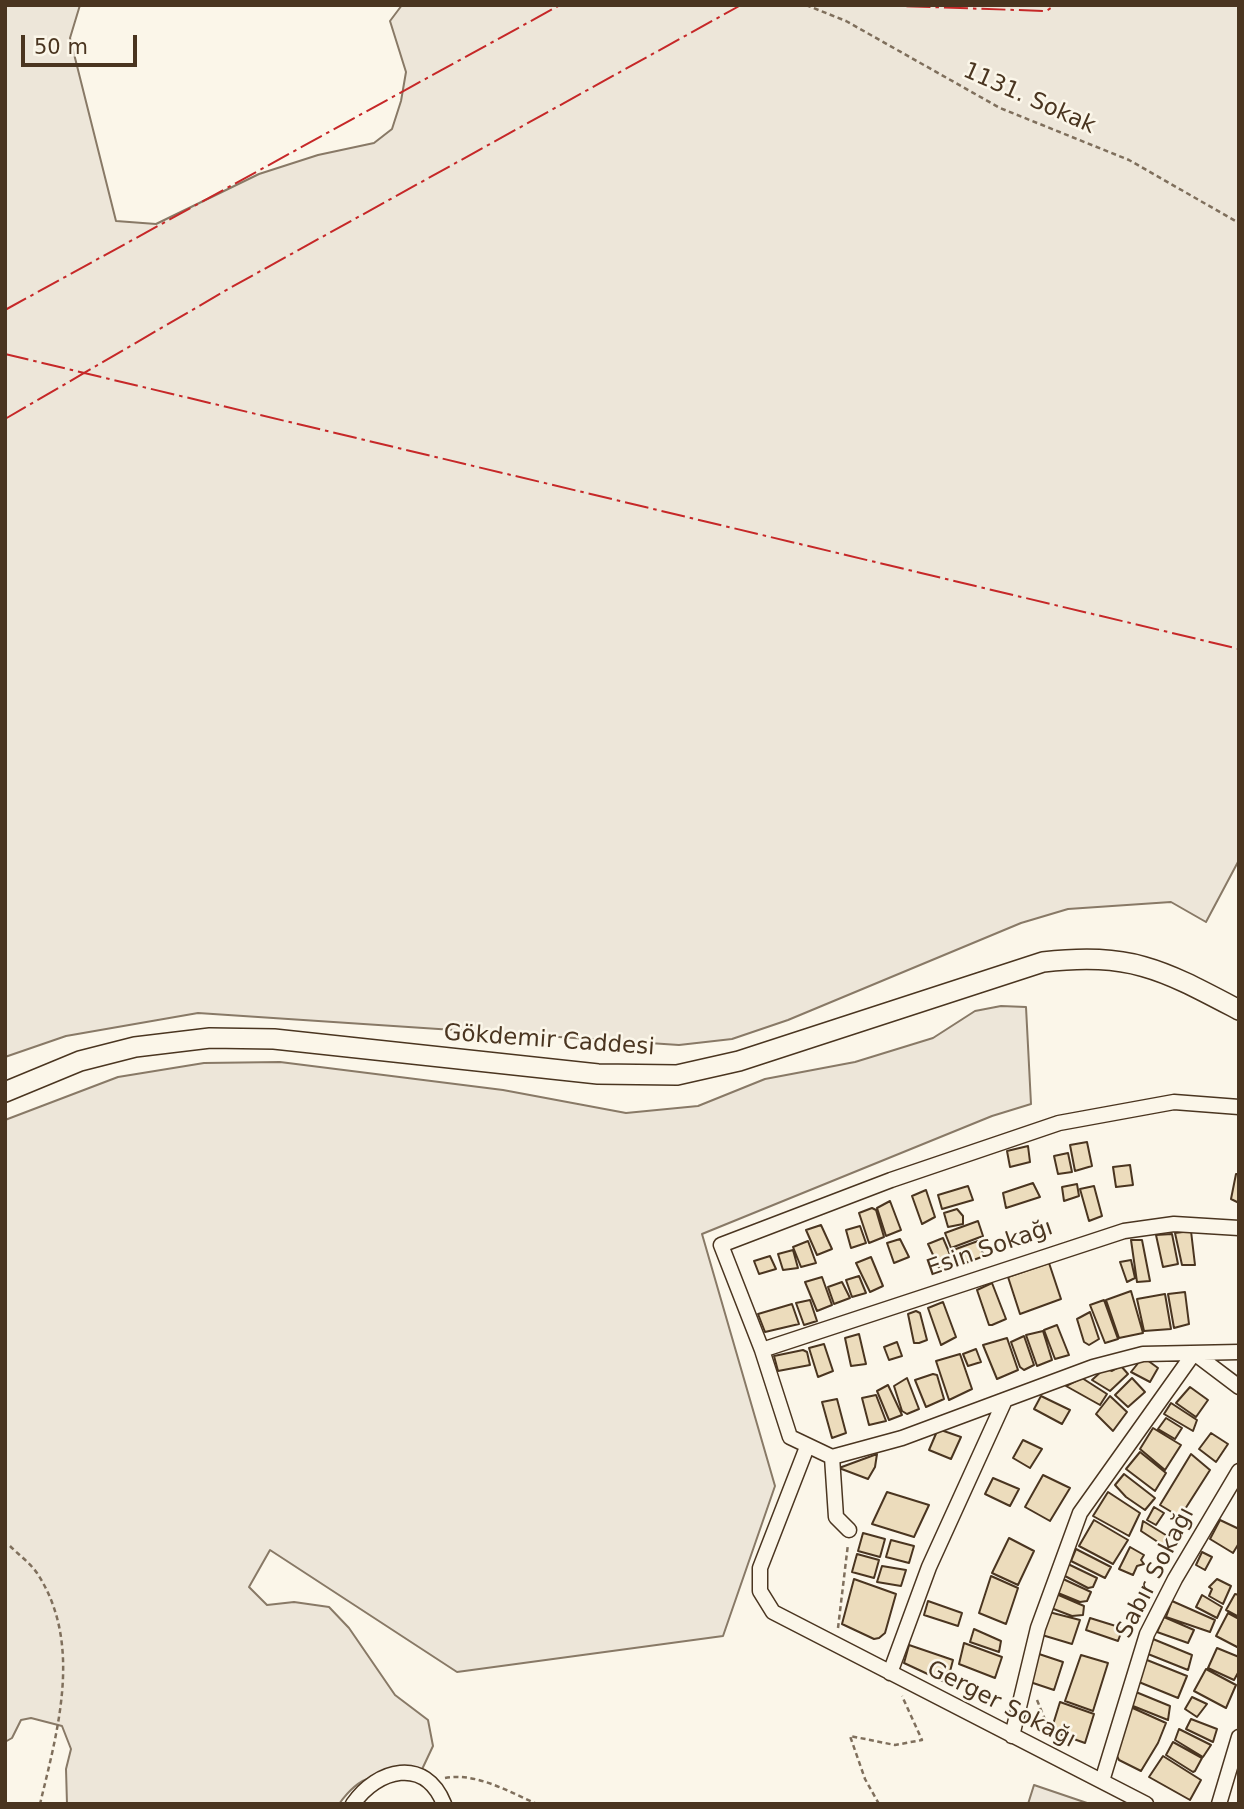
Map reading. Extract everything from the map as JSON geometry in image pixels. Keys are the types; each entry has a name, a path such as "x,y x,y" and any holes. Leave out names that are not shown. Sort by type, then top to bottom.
{"main road":[{"name":"Gökdemir Caddesi","path":"5,1092 80,1061 135,1047 210,1038 274,1039 598,1074 677,1075 739,1062 1043,962 1087,957 1123,960 1156,969 1239,1010"}],"street":[{"path":"1239,1107 1174,1102 1059,1123 891,1180 721,1245 762,1350 790,1437 832,1457 902,1438 1093,1367 1143,1354 1239,1352"},
{"name":"Esin Sokağı","path":"762,1350 1124,1231 1174,1224 1239,1228"},
{"path":"1194,1353 1239,1387"},
{"path":"1012,1736 1038,1628 1080,1513 1194,1353"},
{"path":"890,1673 929,1567 1006,1399"},
{"name":"Gerger Sokağı","path":"807,1447 760,1568 760,1591 772,1612 1146,1804"},
{"path":"832,1457 836,1517 849,1530"},
{"name":"Sabır Sokağı","path":"1102,1782 1147,1634 1175,1579 1239,1471"},
{"path":"1219,1804 1239,1737"},
{"path":"353,1804 364,1788 385,1776 411,1772 428,1781 444,1804"}],"path":[{"name":"1131. Sokak","path":"806,5 846,21 1000,108 1129,160 1239,223"},
{"path":"836,1645 849,1530"},
{"path":"10,1546 36,1572 58,1618 66,1670 40,1804"},
{"path":"879,1804 865,1779 850,1736 895,1745 922,1740 890,1673"},
{"path":"1027,1675 1062,1762"},
{"path":"428,1781 457,1776 492,1785 537,1804"}],"shaded area":[{"path":"5,5 80,5 70,38 116,221 156,224 259,174 318,155 374,143 392,129 406,72 390,21 402,5 1239,5 1239,860 1206,922 1171,902 1068,909 1021,923 788,1020 732,1039 679,1045 198,1013 66,1036 5,1057"},
{"path":"1001,1006 1026,1007 1031,1104 992,1116 702,1234 775,1486 723,1636 457,1672 270,1550 249,1587 267,1605 294,1602 329,1607 349,1628 395,1695 428,1720 433,1746 417,1780 374,1777 357,1785 339,1804 67,1804 66,1769 71,1749 62,1726 31,1718 21,1720 12,1738 5,1742 5,1120 118,1077 204,1063 280,1062 503,1090 626,1113 698,1106 765,1079 855,1062 933,1038 975,1011"},
{"path":"1034,1785 1090,1804 1028,1804"}],"building":[{"path":"1087,1142 1092,1166 1075,1171 1070,1145"},
{"path":"1028,1146 1030,1162 1010,1167 1007,1151"},
{"path":"1068,1153 1072,1172 1058,1174 1054,1156"},
{"path":"1130,1165 1133,1185 1116,1187 1113,1167"},
{"path":"1236,1174 1239,1174 1239,1203 1231,1199"},
{"path":"1033,1183 1040,1197 1006,1208 1003,1193"},
{"path":"1077,1184 1079,1196 1064,1201 1062,1187"},
{"path":"968,1186 973,1200 942,1209 938,1195"},
{"path":"1094,1186 1102,1216 1089,1221 1080,1189"},
{"path":"926,1190 935,1217 922,1224 912,1196"},
{"path":"890,1201 901,1230 886,1236 877,1208"},
{"path":"872,1208 876,1210 884,1237 869,1243 859,1213"},
{"path":"957,1209 963,1216 963,1224 948,1227 944,1213"},
{"path":"978,1221 983,1236 951,1248 945,1233"},
{"path":"821,1225 832,1249 817,1255 806,1230"},
{"path":"860,1226 866,1243 851,1248 846,1230"},
{"path":"1191,1231 1195,1265 1182,1265 1175,1233"},
{"path":"1172,1234 1178,1264 1163,1267 1156,1235"},
{"path":"943,1238 954,1264 940,1270 928,1244"},
{"path":"900,1239 909,1257 894,1263 887,1243"},
{"path":"1131,1240 1142,1240 1150,1281 1137,1282"},
{"path":"808,1241 816,1263 801,1267 793,1247"},
{"path":"978,1241 984,1256 958,1266 953,1250"},
{"path":"793,1250 798,1268 783,1270 778,1254"},
{"path":"770,1256 776,1269 759,1274 754,1261"},
{"path":"871,1257 883,1286 870,1292 856,1263"},
{"path":"1131,1260 1135,1278 1127,1282 1120,1262"},
{"path":"1049,1263 1061,1299 1020,1314 1008,1277"},
{"path":"859,1276 866,1293 852,1297 846,1280"},
{"path":"822,1277 832,1305 817,1311 805,1282"},
{"path":"842,1282 850,1298 834,1304 828,1287"},
{"path":"992,1283 1006,1319 989,1325 977,1290"},
{"path":"1131,1291 1143,1333 1119,1338 1106,1300"},
{"path":"1185,1292 1189,1324 1174,1328 1168,1294"},
{"path":"1165,1294 1171,1329 1144,1331 1137,1299"},
{"path":"810,1300 817,1321 804,1325 796,1303"},
{"path":"1104,1300 1118,1339 1105,1343 1090,1305"},
{"path":"943,1302 956,1337 941,1345 928,1308"},
{"path":"792,1304 799,1324 765,1332 758,1314"},
{"path":"916,1311 920,1313 927,1340 919,1343 914,1343 908,1314"},
{"path":"1090,1312 1099,1339 1089,1345 1084,1342 1077,1319"},
{"path":"1057,1325 1069,1355 1055,1359 1044,1330"},
{"path":"1043,1331 1052,1360 1037,1366 1026,1335"},
{"path":"859,1334 866,1364 851,1366 845,1338"},
{"path":"1024,1336 1034,1365 1024,1370 1020,1367 1011,1342"},
{"path":"1007,1338 1018,1370 997,1379 983,1345"},
{"path":"897,1342 902,1356 889,1360 884,1347"},
{"path":"824,1344 833,1371 818,1377 809,1348"},
{"path":"976,1349 981,1362 968,1366 963,1354"},
{"path":"803,1350 807,1352 810,1365 778,1371 774,1356"},
{"path":"960,1354 972,1389 949,1400 936,1361"},
{"path":"1143,1357 1158,1368 1150,1382 1131,1372"},
{"path":"1121,1366 1128,1374 1110,1391 1092,1380 1105,1368 1112,1371"},
{"path":"937,1375 944,1399 926,1407 915,1380"},
{"path":"907,1378 919,1409 907,1414 902,1411 894,1386"},
{"path":"1082,1378 1107,1394 1100,1405 1066,1386"},
{"path":"1132,1378 1145,1392 1128,1407 1115,1395"},
{"path":"888,1385 902,1415 889,1420 877,1391"},
{"path":"1190,1387 1208,1400 1196,1417 1176,1403"},
{"path":"876,1395 886,1421 869,1425 862,1398"},
{"path":"1041,1396 1070,1410 1062,1424 1034,1409"},
{"path":"1110,1396 1127,1412 1113,1431 1096,1414"},
{"path":"837,1399 846,1433 832,1438 822,1402"},
{"path":"1171,1403 1197,1420 1193,1431 1164,1414"},
{"path":"1166,1418 1182,1428 1175,1439 1158,1429"},
{"path":"1153,1428 1181,1445 1165,1470 1140,1449"},
{"path":"938,1429 961,1437 951,1459 929,1450"},
{"path":"1211,1433 1228,1444 1216,1462 1199,1449"},
{"path":"1023,1440 1042,1449 1030,1468 1013,1458"},
{"path":"1140,1452 1166,1473 1155,1491 1126,1469"},
{"path":"877,1454 875,1467 868,1479 839,1468"},
{"path":"1191,1454 1210,1470 1180,1517 1160,1505"},
{"path":"1124,1474 1155,1498 1145,1510 1126,1497 1115,1485"},
{"path":"1043,1475 1070,1488 1050,1521 1025,1507"},
{"path":"993,1478 1019,1489 1010,1506 985,1494"},
{"path":"887,1492 929,1505 914,1537 872,1524"},
{"path":"1108,1492 1140,1513 1129,1536 1093,1516"},
{"path":"1154,1507 1164,1513 1156,1525 1147,1520"},
{"path":"1094,1520 1128,1540 1113,1564 1079,1546"},
{"path":"1220,1520 1239,1529 1239,1543 1233,1553 1210,1539"},
{"path":"1143,1521 1169,1537 1164,1546 1141,1531"},
{"path":"863,1533 885,1539 880,1557 858,1551"},
{"path":"1009,1538 1034,1551 1018,1585 992,1573"},
{"path":"891,1540 914,1546 909,1563 886,1557"},
{"path":"1130,1547 1144,1555 1141,1560 1144,1564 1137,1566 1133,1575 1119,1569"},
{"path":"1076,1549 1111,1567 1105,1578 1071,1561"},
{"path":"1202,1552 1212,1557 1205,1570 1196,1565"},
{"path":"857,1554 879,1560 874,1578 852,1572"},
{"path":"1068,1564 1097,1578 1093,1587 1088,1588 1063,1575"},
{"path":"882,1566 906,1570 901,1586 877,1582"},
{"path":"991,1576 1018,1588 1006,1624 979,1613"},
{"path":"1061,1578 1091,1592 1087,1601 1080,1602 1058,1593"},
{"path":"854,1579 896,1594 885,1633 879,1638 874,1639 842,1624"},
{"path":"1217,1579 1231,1586 1223,1604 1209,1596 1212,1589 1209,1587"},
{"path":"1054,1593 1084,1606 1083,1615 1072,1616 1051,1608"},
{"path":"1235,1594 1239,1595 1239,1617 1226,1610"},
{"path":"1202,1595 1222,1607 1217,1618 1196,1607"},
{"path":"928,1601 962,1613 958,1626 924,1615"},
{"path":"1172,1601 1215,1620 1210,1632 1166,1617"},
{"path":"1049,1612 1080,1620 1072,1644 1042,1635"},
{"path":"1228,1613 1239,1619 1239,1648 1216,1636"},
{"path":"1164,1617 1194,1630 1188,1643 1157,1632"},
{"path":"1090,1618 1119,1627 1122,1630 1118,1641 1086,1630"},
{"path":"974,1629 1001,1641 999,1652 970,1642"},
{"path":"1153,1639 1192,1655 1188,1670 1148,1654"},
{"path":"964,1643 1002,1657 995,1678 959,1664"},
{"path":"909,1645 953,1660 947,1683 904,1663"},
{"path":"1217,1648 1239,1657 1239,1671 1234,1680 1208,1668"},
{"path":"1039,1654 1063,1662 1054,1690 1030,1682"},
{"path":"1081,1655 1108,1663 1093,1711 1065,1701"},
{"path":"1142,1658 1187,1676 1178,1698 1134,1680"},
{"path":"1206,1669 1236,1685 1226,1708 1194,1691"},
{"path":"1131,1690 1170,1706 1168,1720 1128,1704"},
{"path":"1192,1697 1207,1704 1197,1717 1185,1709"},
{"path":"1060,1702 1094,1714 1085,1743 1051,1731"},
{"path":"1126,1705 1166,1723 1158,1743 1141,1771 1119,1760 1113,1748"},
{"path":"1191,1719 1217,1729 1213,1742 1186,1729"},
{"path":"1179,1729 1211,1745 1203,1757 1175,1740"},
{"path":"1173,1742 1202,1758 1195,1771 1166,1755"},
{"path":"1163,1756 1201,1780 1190,1800 1149,1777"}],"power":[{"path":"5,310 560,5"},
{"path":"5,419 230,288 741,5"},
{"path":"869,5 1046,11 1056,5"},
{"path":"5,354 1239,649"}]}
